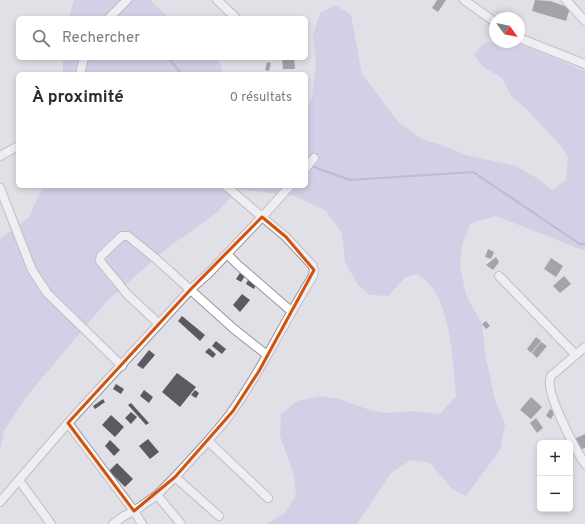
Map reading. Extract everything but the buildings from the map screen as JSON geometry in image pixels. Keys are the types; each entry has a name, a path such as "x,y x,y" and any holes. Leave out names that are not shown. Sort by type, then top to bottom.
{"street":[{"path":"111,16 127,0"},
{"path":"217,0 234,16"},
{"path":"464,0 489,18"},
{"path":"566,0 585,21"},
{"path":"525,40 585,63"},
{"path":"80,72 84,60"},
{"path":"0,156 16,147"},
{"path":"308,166 314,158"},
{"path":"0,188 32,270 47,293 122,366"},
{"path":"113,524 157,495 176,477 233,411 313,276 314,270 312,265 286,237 228,188"},
{"path":"0,502 68,423 122,366 191,289 227,254 288,188"},
{"path":"159,324 123,289 100,262 101,256 122,236 128,236 191,289 234,329 267,355"},
{"path":"227,254 291,311"},
{"path":"500,276 575,354"},
{"path":"585,347 551,376 549,382 557,410 574,446 585,464"},
{"path":"68,423 134,511 142,524"},
{"path":"208,441 268,498"},
{"path":"176,477 219,516"},
{"path":"19,480 51,524"},
{"path":"157,495 181,524"}],"highlighted area":[{"path":"262,217 286,237 314,270 259,371 233,411 175,477 134,511 68,423 191,289"}],"shaded area":[{"path":"74,0 150,0 167,16 70,16"},
{"path":"336,5 351,15 362,74 399,123 422,139 466,155 516,166 540,180 552,190 566,180 568,158 562,147 525,108 512,97 502,78 482,66 474,54 485,42 489,42 489,48 525,48 525,46 585,71 585,251 496,216 471,223 462,244 460,265 466,295 482,324 486,358 495,400 505,424 500,450 466,496 452,489 430,463 411,460 391,473 357,524 266,524 285,513 296,495 294,476 280,436 281,414 297,401 321,396 339,399 370,410 387,413 415,411 440,414 456,396 452,354 447,324 438,298 432,287 427,282 418,274 406,277 388,296 370,295 358,285 345,262 342,233 326,211 295,196 239,189 215,214 166,249 107,301 27,396 4,431 0,451 0,239 29,217 42,188 308,188 308,106 312,98 316,64 313,35 320,13"},
{"path":"63,60 217,60 220,63 222,72 63,72"}],"waterway":[{"path":"170,60 180,72"},
{"path":"311,166 350,180 473,172 580,244 585,244"}]}
